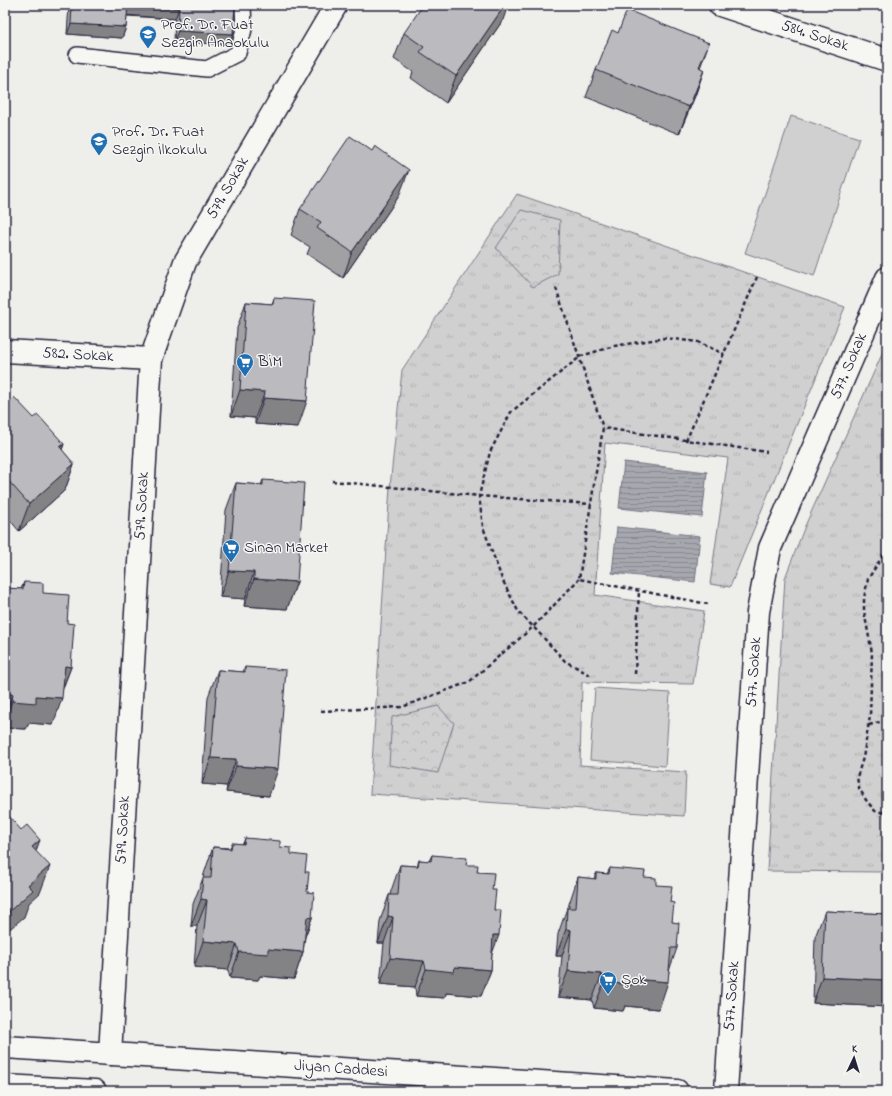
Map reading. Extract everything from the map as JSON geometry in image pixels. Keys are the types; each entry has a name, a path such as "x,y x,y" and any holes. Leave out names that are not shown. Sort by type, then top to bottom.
{"street":[{"name":"579. Sokak","path":"110,1054 151,359 185,262 336,5"},
{"name":"584. Sokak","path":"720,5 887,60"},
{"name":"577. Sokak","path":"726,1091 758,612 770,548 887,278"},
{"name":"582. Sokak","path":"5,351 151,359"},
{"name":"Jiyan Caddesi","path":"5,1047 677,1091"},
{"path":"5,1086 95,1091"}],"lane":[{"path":"77,55 207,69 238,53 244,29 243,5"}],"path":[{"path":"686,441 757,277"},
{"path":"321,711 402,707 469,682 533,627 579,579 603,428 556,288"},
{"path":"590,675 565,661 518,611 502,579 483,528 479,496 490,452 511,412 579,358 614,346 665,338 698,342 724,354"},
{"path":"603,428 767,452"},
{"path":"332,481 479,496 591,504"},
{"path":"887,549 868,580 864,598 864,611 872,653 869,725 863,758 857,778 859,788 875,811 887,813"},
{"path":"579,579 708,604"},
{"path":"635,674 639,591"},
{"path":"869,725 887,720"}],"green space":[{"path":"791,116 859,138 814,276 745,253"},
{"path":"517,194 845,307 730,587 710,584 728,458 605,443 595,595 704,611 693,684 582,682 580,765 686,772 684,816 370,794 390,487 402,370"},
{"path":"521,210 560,220 558,274 533,287 496,248"},
{"path":"887,343 887,872 767,871 785,578 805,526"},
{"path":"595,688 670,693 665,766 590,760"},
{"path":"438,706 454,723 438,773 389,765 392,717"}],"shaded area":[{"path":"624,462 707,472 702,517 619,508"},
{"path":"617,527 700,536 695,582 612,573"}],"building":[{"path":"72,5 128,5 126,27 71,24"},
{"path":"134,5 235,5 233,34 178,31 179,8"},
{"path":"423,5 505,5 456,76 420,52 424,47 404,33"},
{"path":"627,10 709,43 699,67 704,70 689,107 596,70 612,30 618,33"},
{"path":"350,136 372,151 375,146 409,170 352,252 317,228 321,222 300,209"},
{"path":"274,298 315,301 307,401 264,398 265,392 240,390 246,302 273,304"},
{"path":"14,397 34,418 38,415 64,444 60,447 74,464 29,504 5,477 5,406"},
{"path":"263,480 304,483 297,582 254,579 254,572 229,571 236,483 263,485"},
{"path":"24,582 43,583 43,593 69,595 67,623 74,624 71,667 65,666 62,698 36,696 36,703 12,701 13,694 5,694 5,588 23,589"},
{"path":"245,667 286,670 278,769 236,766 236,759 211,758 218,670 245,672"},
{"path":"9,816 21,830 27,825 40,840 32,847 50,866 28,885 33,890 5,915 5,819"},
{"path":"245,838 280,841 280,847 291,848 291,854 307,856 305,872 309,872 307,892 314,893 312,918 307,917 303,952 268,949 268,954 239,952 237,944 203,941 207,900 201,899 203,878 211,878 213,847 231,849 232,843 244,844"},
{"path":"432,855 467,858 466,865 478,865 477,872 494,873 492,890 496,890 494,910 501,910 499,935 493,935 491,970 455,967 454,972 426,969 424,961 390,958 393,917 388,916 389,895 398,895 400,865 418,866 419,860 431,861"},
{"path":"610,868 645,871 644,877 656,878 656,885 672,886 670,902 674,903 672,922 679,923 677,948 671,948 668,982 633,979 632,985 604,982 602,974 568,971 571,930 566,929 567,908 576,908 578,877 596,879 596,873 609,874"},
{"path":"825,911 887,914 887,980 822,977"}],"place":[{"name":"Prof. Dr. Fuat Sezgin Anaokulu","path":"148,49"},
{"name":"Prof. Dr. Fuat Sezgin İlkokulu","path":"99,156"},
{"name":"BİM","path":"245,377"},
{"name":"Sinan Market","path":"231,563"},
{"name":"Şok","path":"608,995"}]}
